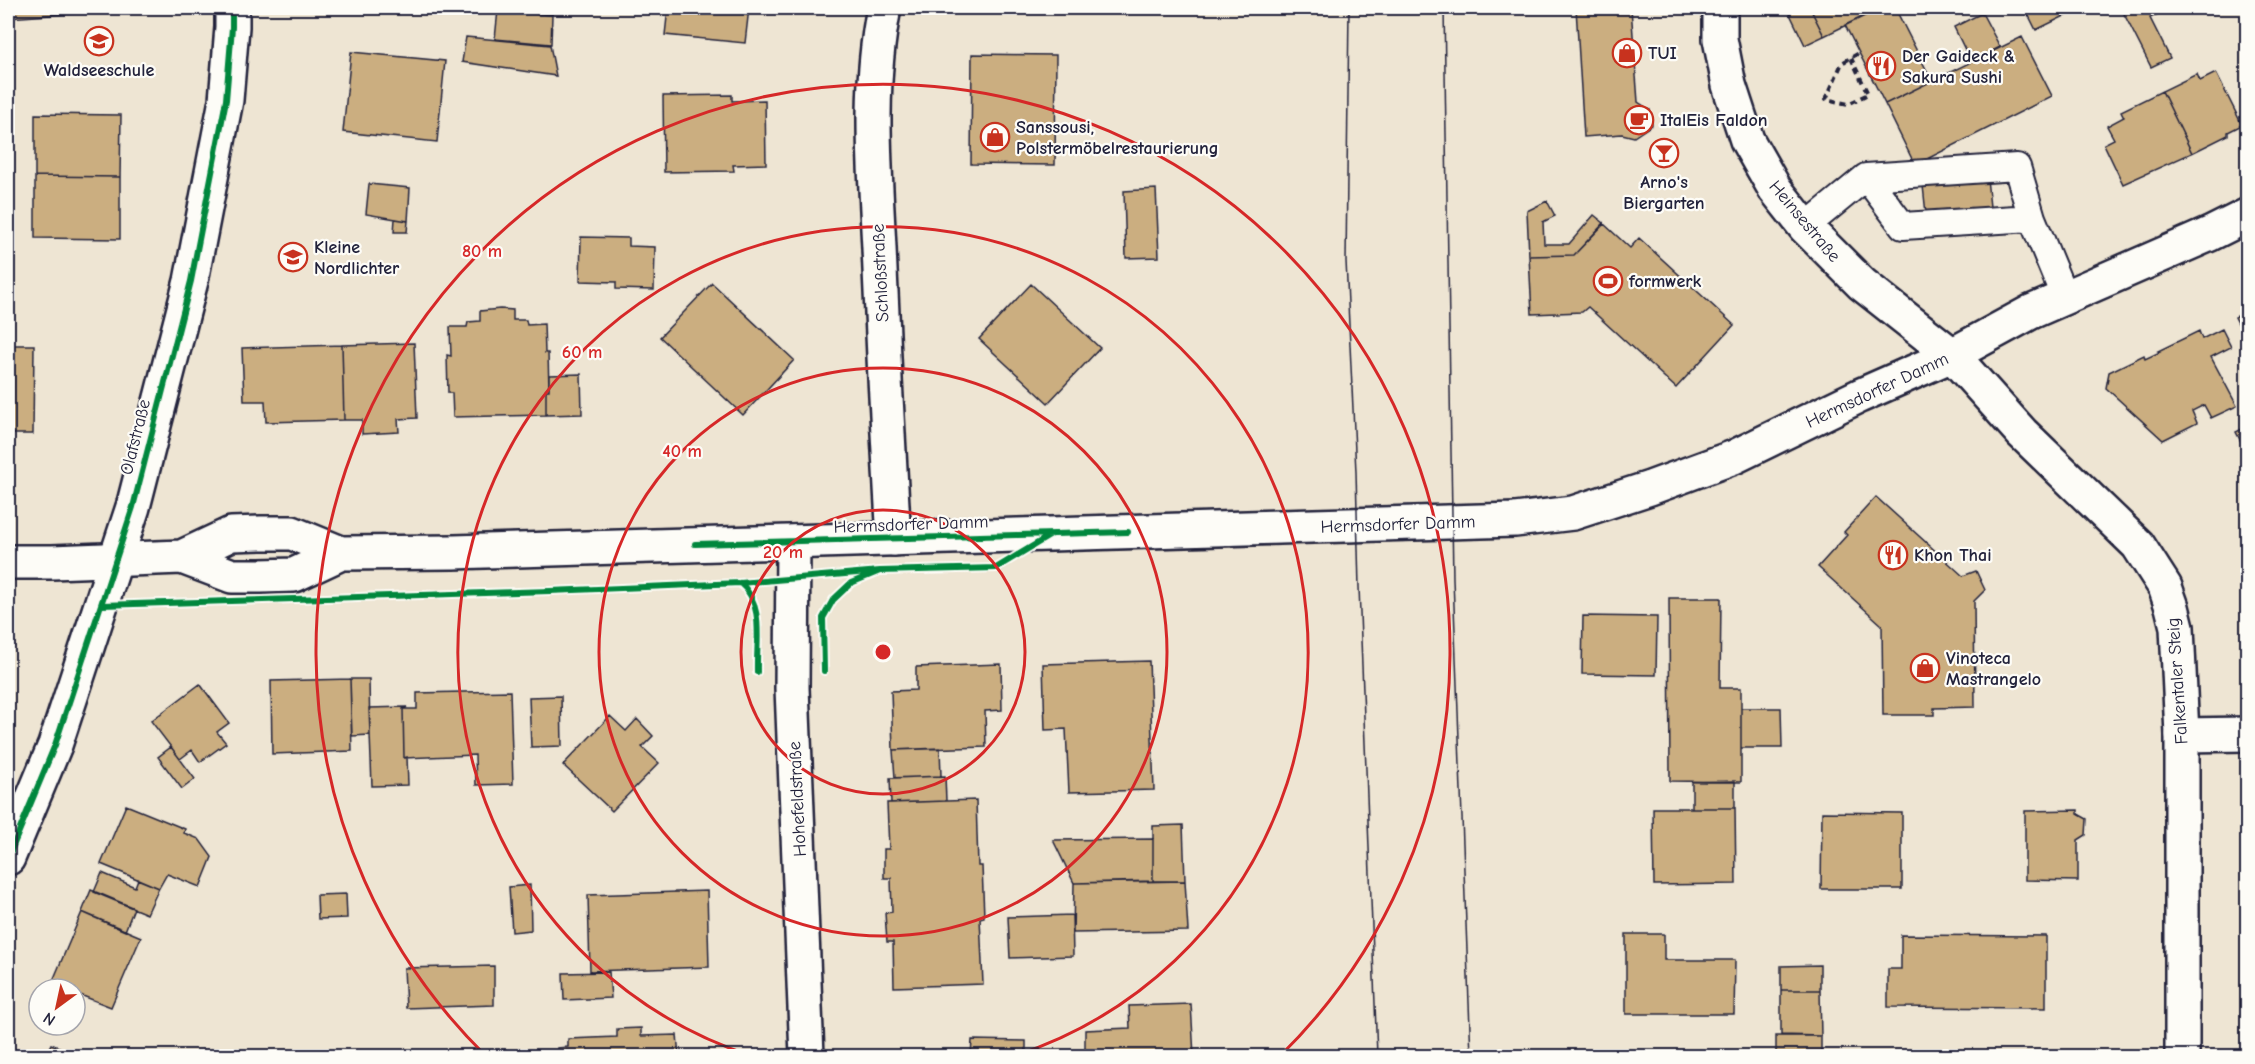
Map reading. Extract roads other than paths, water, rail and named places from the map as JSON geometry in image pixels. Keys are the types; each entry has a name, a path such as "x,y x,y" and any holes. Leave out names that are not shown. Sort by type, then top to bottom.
{"street":[{"name":"Olafstraße","path":"8,858 55,745 134,507 191,281 226,100 232,8"},
{"name":"Schloßstraße","path":"884,8 874,75 874,133 894,539"},
{"name":"Heinsestraße","path":"1720,8 1720,39 1729,85 1747,140 1775,189 1805,227 1862,284 1952,355"},
{"name":"Hermsdorfer Damm","path":"8,562 183,557 231,534 261,533 292,533 341,553 454,552 1515,520 1573,513 1650,489 1734,457 1859,396 1952,355 2031,312 2247,215"},
{"name":"Falkentaler Steig","path":"1952,355 2022,433 2138,545 2165,587 2177,627 2182,735 2182,1056"},
{"name":"Hohefeldstraße","path":"793,542 792,688 807,1056"},
{"name":"Hermsdorfer Damm","path":"183,557 232,576 261,576 294,574 341,553"},
{"path":"2182,735 2247,734"}],"lane":[{"path":"1805,227 1866,177 2017,167 2032,218 2065,298"},
{"path":"1866,177 1903,226 2032,218"}],"tram line":[{"path":"1349,8 1346,261 1377,1056"},
{"path":"1444,8 1453,579 1471,1056"}],"place":[{"name":"Waldseeschule","path":"99,41"},
{"name":"TUI","path":"1627,53"},
{"name":"Der Gaideck & Sakura Sushi","path":"1881,66"},
{"name":"ItalEis Faldon","path":"1639,120"},
{"name":"Sanssousi, Polstermöbelrestaurierung","path":"995,137"},
{"name":"Arno's Biergarten","path":"1664,153"},
{"name":"Kleine Nordlichter","path":"293,257"},
{"name":"formwerk","path":"1608,281"},
{"name":"Khon Thai","path":"1893,555"},
{"name":"Vinoteca Mastrangelo","path":"1925,668"}]}
